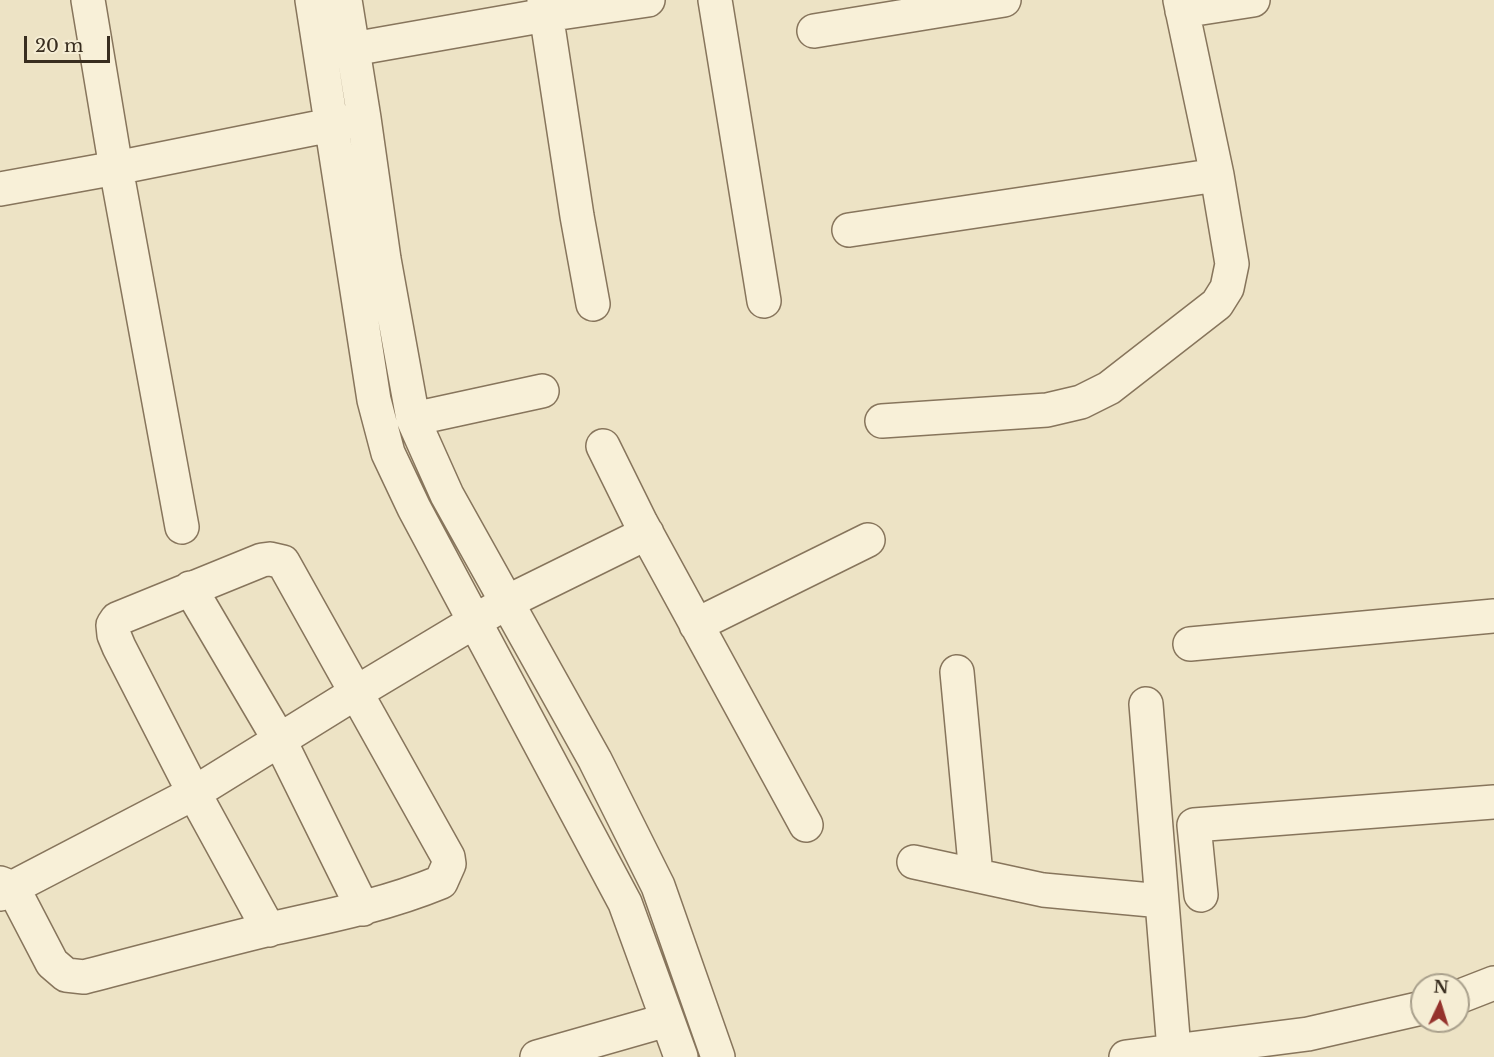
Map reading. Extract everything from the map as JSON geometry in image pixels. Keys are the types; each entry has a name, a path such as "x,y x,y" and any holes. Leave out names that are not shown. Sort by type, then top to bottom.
{"street":[{"path":"88,0 116,168 182,527"},
{"path":"312,0 374,400 388,453 473,623 625,903 681,1057"},
{"path":"345,0 384,259 412,420 447,495 595,760 658,886 718,1057"},
{"path":"353,49 545,8 648,0"},
{"path":"715,0 764,301"},
{"path":"814,32 1004,0"},
{"path":"882,421 1047,410 1081,402 1109,388 1217,304 1227,288 1232,264 1217,175 1181,6 1253,0"},
{"path":"545,8 593,304"},
{"path":"0,189 364,118"},
{"path":"849,230 1217,175"},
{"path":"412,420 542,391"},
{"path":"603,446 647,534 806,825"},
{"path":"269,930 195,793 119,647 113,625 117,619 262,560 277,559 284,562 357,692 448,856 449,864 441,882 405,897 84,977 66,975 52,963 4,888 195,793 357,692 507,602 647,534"},
{"path":"696,625 868,540"},
{"path":"190,588 280,741 363,909"},
{"path":"1190,644 1494,616"},
{"path":"957,672 976,875"},
{"path":"1146,704 1174,1050"},
{"path":"1200,895 1194,825 1494,802"},
{"path":"914,862 1163,913"},
{"path":"1470,992 1494,983"},
{"path":"1126,1057 1308,1034 1410,1011"},
{"path":"537,1057 667,1020"}]}
